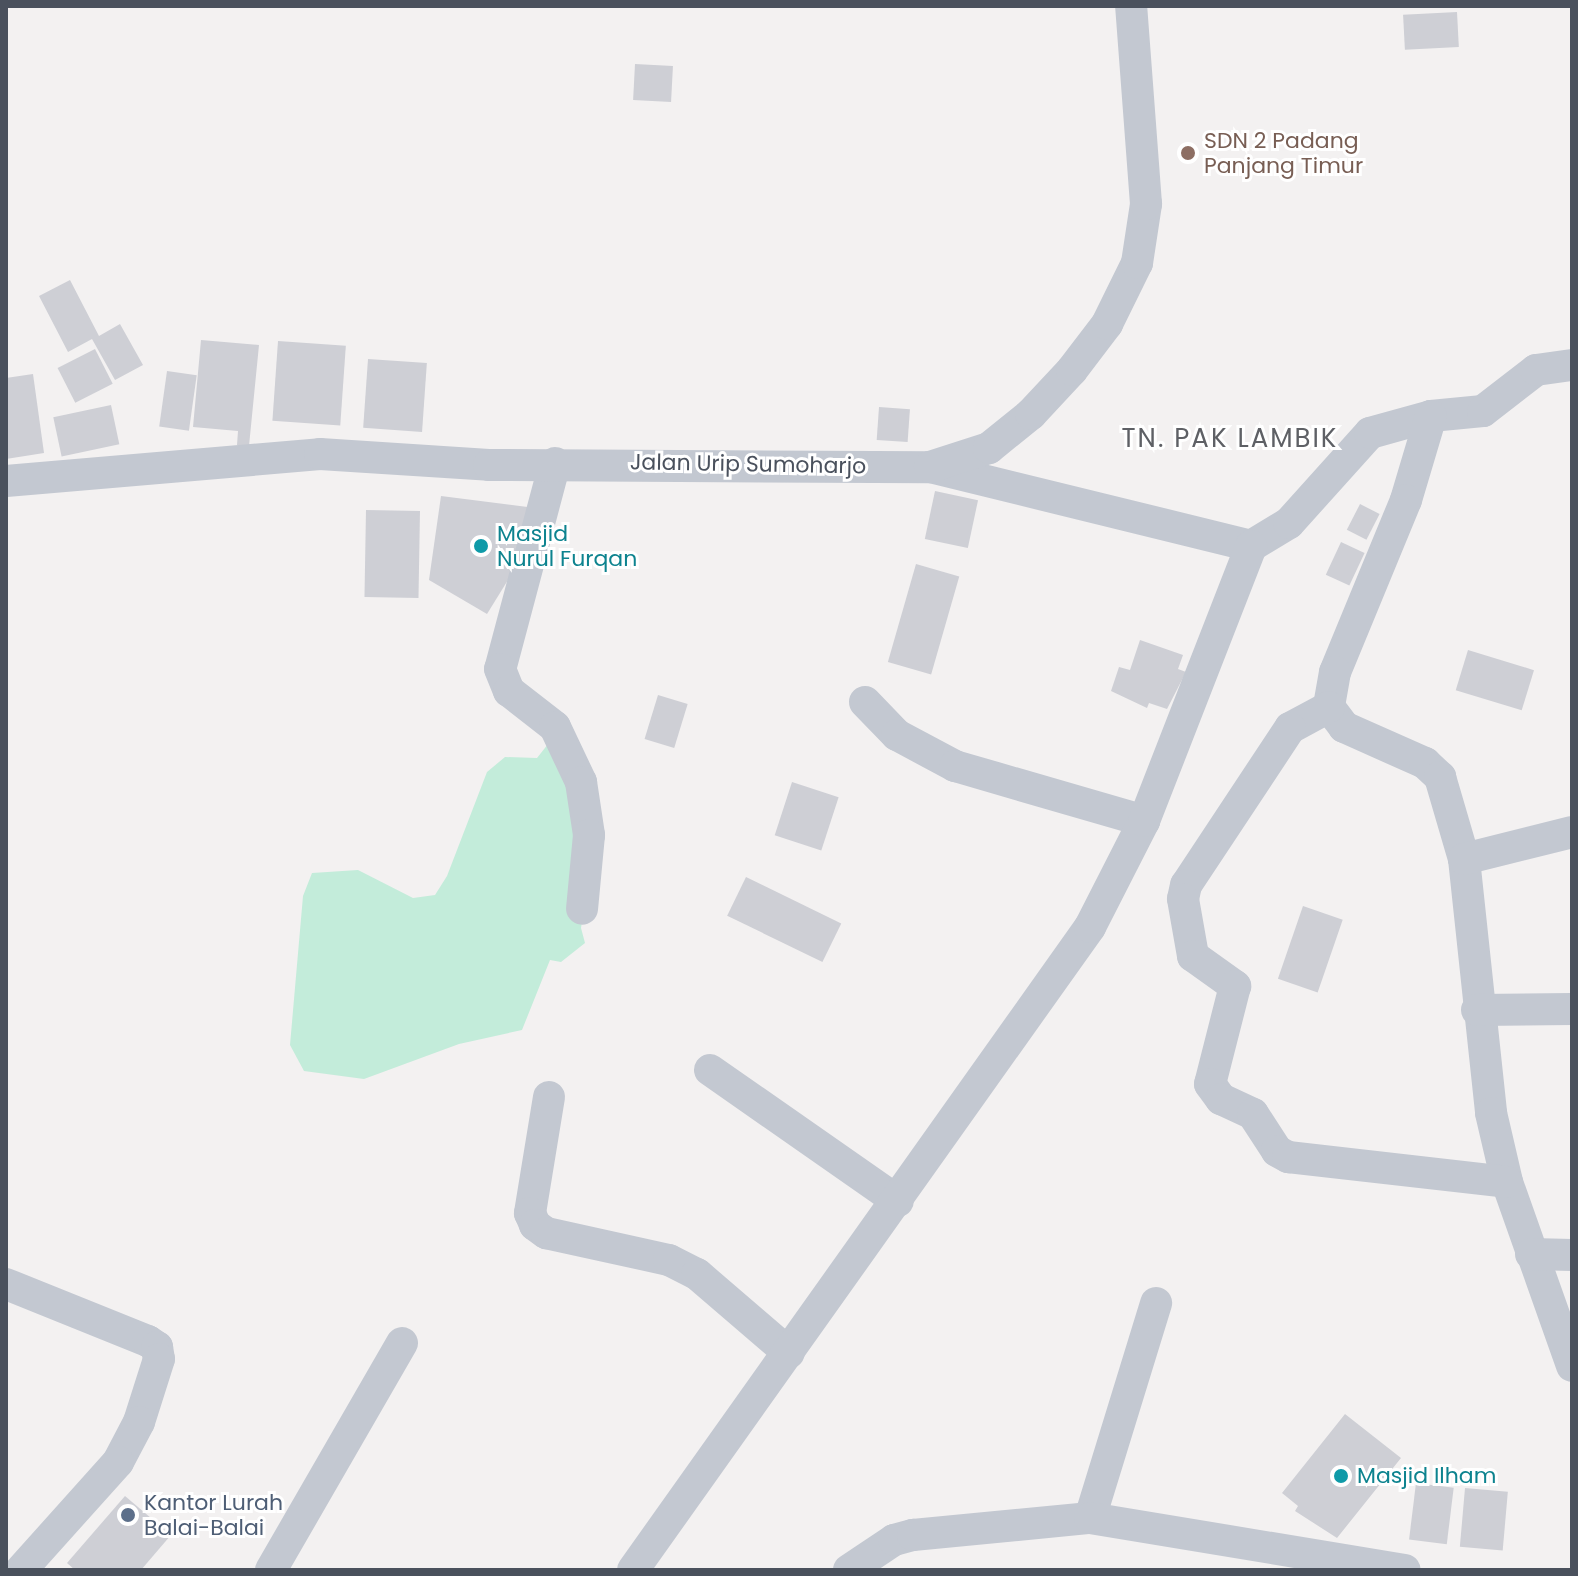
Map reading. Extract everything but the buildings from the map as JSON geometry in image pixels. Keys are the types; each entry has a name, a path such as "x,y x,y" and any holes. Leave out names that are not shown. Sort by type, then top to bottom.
{"street":[{"name":"Jalan Urip Sumoharjo","path":"6,481 320,454 489,465 930,467 989,448 1031,414 1107,324 1137,263 1146,204 1131,6"},
{"path":"633,1570 1090,927 1144,821 1251,546 1289,523 1370,433 1431,416 1483,411 1536,370 1572,365"},
{"path":"1431,416 1406,500 1335,672 1329,707 1344,727 1433,768 1464,859 1477,1010 1507,1182 1572,1366"},
{"path":"555,463 500,669 509,691 555,727 581,782 589,835 582,909"},
{"path":"930,467 1251,546"},
{"path":"865,702 897,735 955,766 1144,821"},
{"path":"1329,707 1290,728 1186,885 1183,899 1193,956 1235,986 1210,1084 1221,1099 1253,1114 1277,1151 1288,1157 1507,1182"},
{"path":"1464,859 1572,832"},
{"path":"1477,1010 1572,1009"},
{"path":"710,1070 898,1201"},
{"path":"549,1097 530,1213 535,1225 546,1233 669,1260 697,1274 789,1353"},
{"path":"1531,1254 1572,1255"},
{"path":"6,1284 148,1341 157,1347 159,1359 139,1422 118,1462 21,1570"},
{"path":"1090,1518 1156,1303"},
{"path":"271,1570 402,1343"},
{"path":"849,1570 884,1546 913,1535 1090,1518 1405,1570"}],"green space":[{"path":"556,734 593,849 581,928 585,943 561,962 550,960 522,1030 459,1044 364,1079 304,1071 290,1045 303,896 312,873 358,870 413,898 435,895 447,876 487,772 505,757 537,758"}],"place":[{"name":"SDN 2 Padang Panjang Timur","path":"1188,153"},
{"name":"Masjid Nurul Furqan","path":"481,546"},
{"name":"Masjid Ilham","path":"1341,1476"},
{"name":"Kantor Lurah Balai-Balai","path":"128,1515"}],"district":[{"name":"TN. PAK LAMBIK","path":"1230,439"}]}
